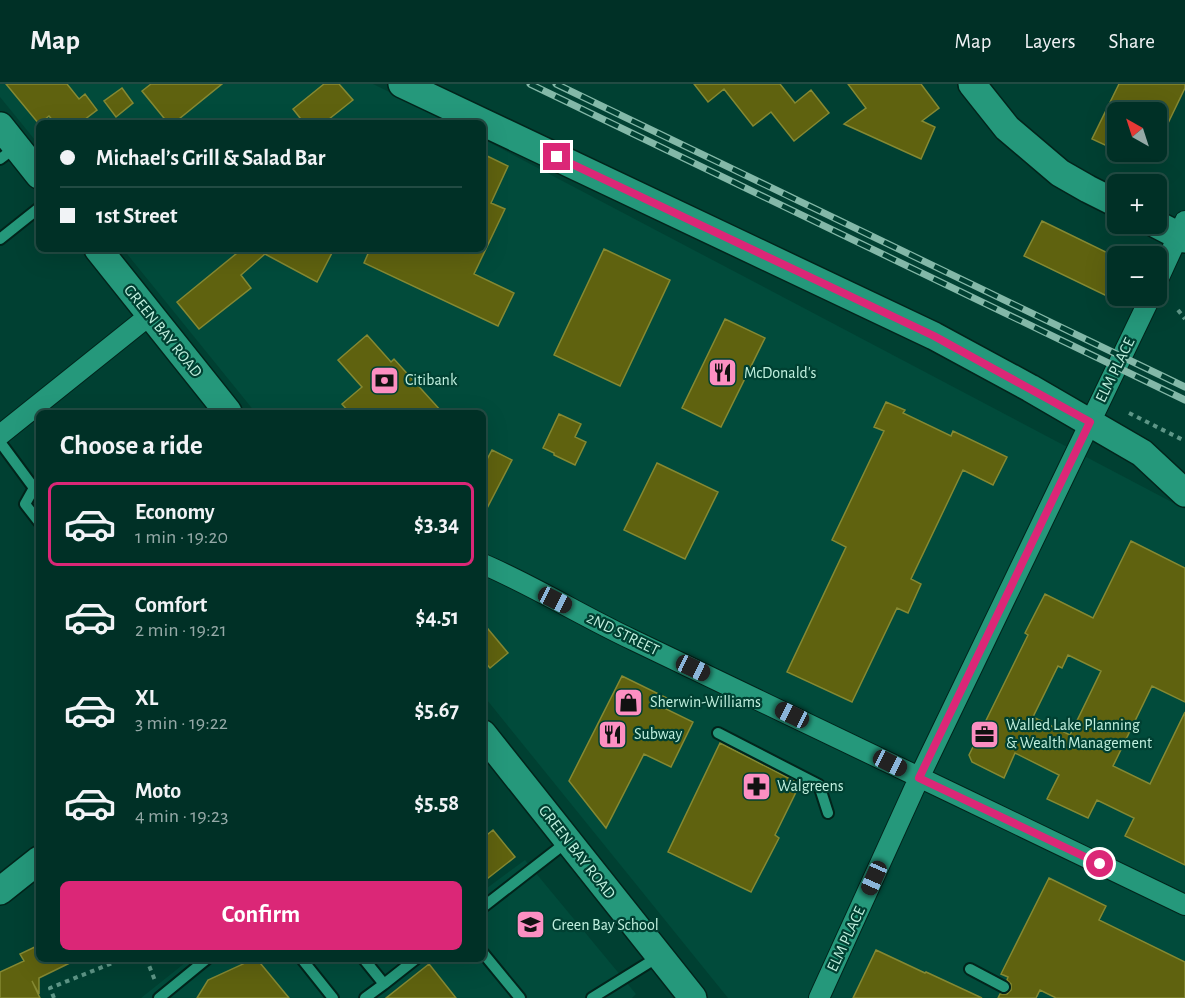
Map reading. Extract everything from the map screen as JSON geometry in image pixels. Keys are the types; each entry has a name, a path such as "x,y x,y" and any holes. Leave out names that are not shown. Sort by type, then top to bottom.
{"street":[{"path":"402,84 478,120"},
{"path":"972,84 1007,128 1060,173 1107,198"},
{"path":"486,124 934,336 1142,453 1185,493"},
{"path":"5,144 36,172"},
{"path":"1167,254 1176,229"},
{"name":"GREEN BAY ROAD","path":"100,252 226,410"},
{"name":"ELM PLACE","path":"819,998 919,778 1146,306"},
{"path":"0,435 150,315"},
{"name":"2ND STREET","path":"486,566 625,636 1185,905"},
{"name":"GREEN BAY ROAD","path":"486,738 693,998"},
{"path":"0,891 36,862"}],"lane":[{"path":"0,239 36,210"},
{"path":"0,442 34,488 26,504 36,518"},
{"path":"718,733 819,785 828,813"},
{"path":"486,905 568,841"},
{"path":"592,998 660,956"},
{"path":"486,957 520,998"},
{"path":"160,997 203,962"},
{"path":"304,962 333,998"},
{"path":"366,962 384,984"},
{"path":"365,998 412,962"},
{"path":"970,969 1004,987"}],"path":[{"path":"1178,310 1185,319"},
{"path":"1129,413 1185,441"},
{"path":"54,998 51,988 115,962"},
{"path":"147,962 160,997"}],"shaded area":[{"path":"0,84 373,84 447,120 36,120 36,141 0,97"},
{"path":"486,141 1185,509 1185,998 728,998 486,699 486,410 253,410 125,252 486,252"},
{"name":"Green Bay School","path":"525,860 636,994 632,998 141,998 186,962 486,962 486,889"}],"building":[{"path":"6,84 67,84 79,99 85,94 97,110 84,120 52,120 49,116 44,120 36,120"},
{"path":"151,84 222,84 178,120 166,120 142,91"},
{"path":"324,84 339,84 353,100 328,120 302,120 293,109"},
{"path":"694,84 780,84 795,103 811,90 829,113 794,141 771,112 753,126 724,89 708,102"},
{"path":"848,84 921,84 939,108 922,121 935,127 921,159 844,124 866,108"},
{"path":"1119,84 1185,84 1167,125 1167,102 1110,102"},
{"path":"122,88 133,103 116,117 104,101"},
{"path":"1107,108 1107,146 1092,139"},
{"path":"486,155 508,166 491,203 505,209 486,249"},
{"path":"1042,221 1107,253 1107,296 1024,256"},
{"path":"604,249 670,280 620,386 554,355"},
{"path":"238,252 332,252 317,282 265,254 241,275 251,288 199,329 177,302"},
{"path":"369,252 484,252 474,274 514,293 498,326 364,263"},
{"name":"McDonald's","path":"725,319 765,338 721,427 682,408"},
{"name":"Citibank","path":"367,335 391,362 394,359 440,410 347,410 342,404 362,387 338,360"},
{"path":"886,402 905,410 903,413 951,436 953,431 1007,457 993,485 963,470 911,579 921,584 908,613 897,608 852,702 787,672 846,547 832,540 884,431 874,427"},
{"path":"559,414 581,424 575,437 586,442 575,465 543,448"},
{"path":"492,450 512,460 486,510 486,461"},
{"path":"657,463 718,492 685,559 624,530"},
{"path":"1131,541 1185,568 1185,702 1152,686 1113,766 1150,784 1185,712 1185,865 1125,836 1134,818 1097,800 1088,818 1047,799 1059,775 1015,753 1004,778 972,762 969,755 1028,635 1025,633 1045,594 1093,618","holes":["1068,655 1101,671 1070,735 1033,717 1058,666 1062,668"]},
{"path":"486,627 508,653 490,668 486,663"},
{"path":"622,676 671,700 666,709 693,722 671,767 644,754 606,828 569,781"},
{"name":"Walgreens","path":"720,743 800,784 775,835 779,838 751,892 668,852"},
{"path":"493,830 515,857 486,880 486,836"},
{"path":"1049,878 1106,906 1099,920 1185,962 1185,998 1056,998 1040,990 1036,998 998,998 1000,994 1007,994 1011,990 1008,977 1001,974"},
{"path":"36,946 36,962 72,962 39,978 39,994 32,981 40,998 0,998 0,972 24,961 20,954"},
{"path":"876,950 925,973 982,998 853,998"},
{"path":"247,962 259,962 289,998 197,998 208,980"},
{"path":"429,964 456,998 386,998"}],"railway":[{"path":"530,84 1185,400"},
{"path":"556,84 1185,387"}],"place":[{"name":"McDonald's","path":"723,373"},
{"name":"Citibank","path":"384,380"},
{"name":"Sherwin-Williams","path":"629,702"},
{"name":"Subway","path":"613,734"},
{"name":"Walled Lake Planning & Wealth Management","path":"985,734"},
{"name":"Walgreens","path":"756,786"},
{"name":"Green Bay School","path":"531,925"}],"route":[{"path":"557,157 934,336 1090,422 919,778 1100,864"}]}
